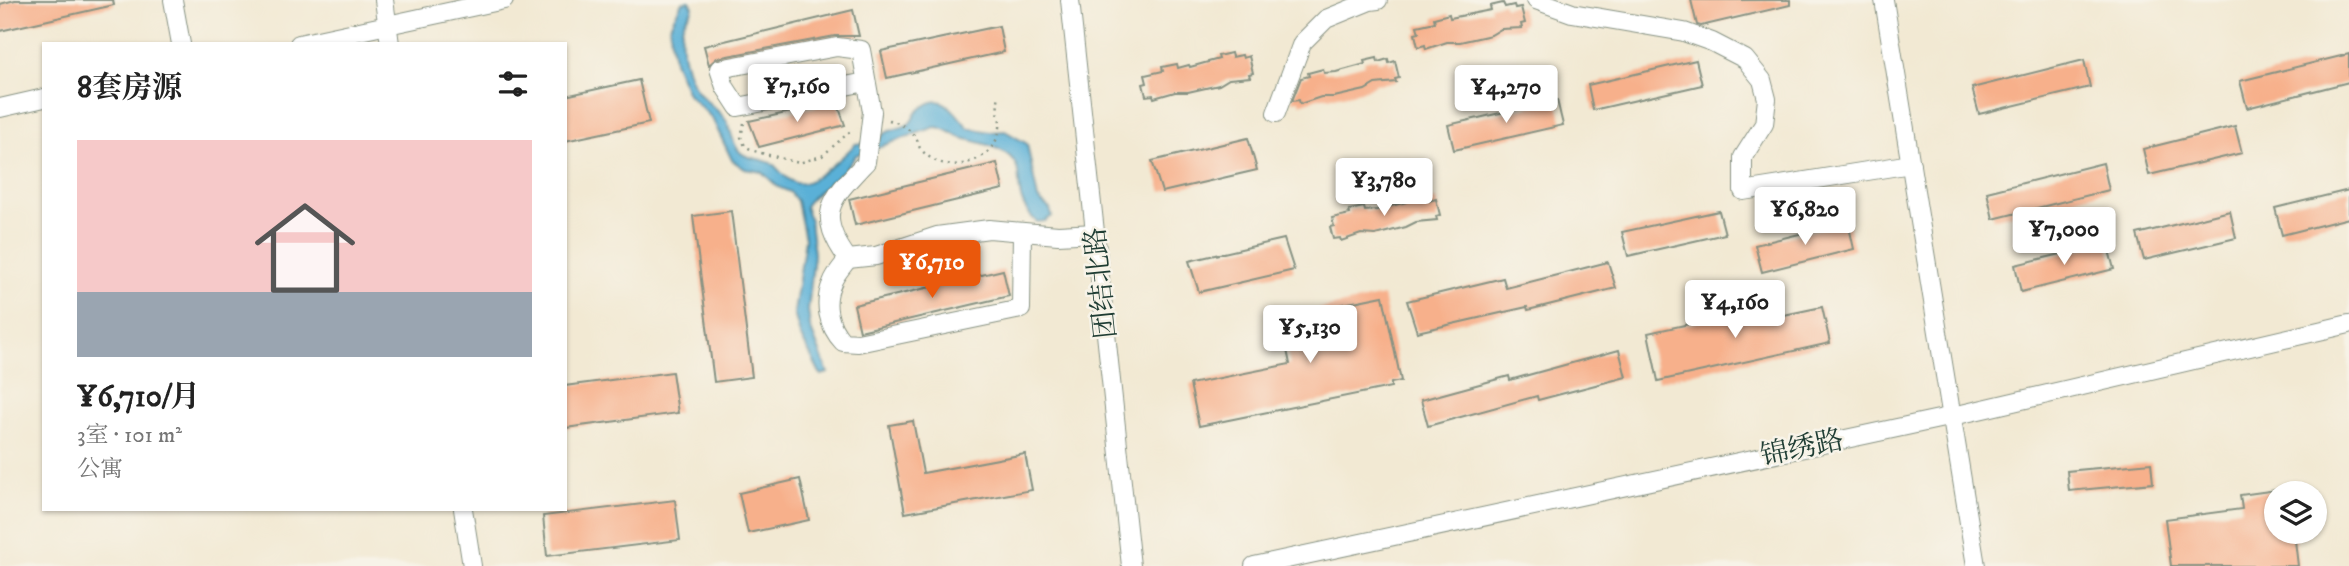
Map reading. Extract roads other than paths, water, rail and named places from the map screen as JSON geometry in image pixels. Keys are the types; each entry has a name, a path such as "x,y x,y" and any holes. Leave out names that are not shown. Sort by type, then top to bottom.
{"street":[{"path":"173,0 181,42"},
{"path":"384,0 390,42"},
{"path":"308,42 504,0"},
{"name":"团结北路","path":"1070,0 1131,566"},
{"path":"1276,113 1302,43 1326,19 1378,0"},
{"path":"1536,0 1572,13 1684,32 1712,42 1745,59 1762,80 1767,99 1764,124 1743,157 1743,191 1911,164"},
{"path":"1884,0 1954,416 1976,566"},
{"path":"848,259 836,241 829,220 832,201 866,162 876,115 866,82 861,50 837,47 719,69 725,87 738,107 866,82"},
{"path":"0,108 42,98"},
{"path":"1022,232 1021,309 858,343 843,342 833,331 828,303 832,282 848,259 876,256 937,236 989,229 1058,235 1095,233"},
{"name":"锦绣路","path":"1254,566 1954,416 2349,324"},
{"path":"463,511 472,566"}],"water":[{"path":"690,1 693,7 684,23 681,36 688,73 698,92 727,122 735,145 744,155 774,165 790,181 804,183 831,166 855,144 877,142 889,131 910,123 925,105 940,101 952,109 969,128 990,132 1005,131 1027,144 1038,199 1050,209 1052,216 1037,222 1026,209 1015,163 1007,154 944,129 935,127 856,155 845,169 805,206 810,221 814,254 808,310 810,327 828,373 821,375 800,335 794,313 805,239 797,201 790,192 778,187 762,172 745,169 732,160 712,118 688,94 674,61 670,26 682,2"}]}
